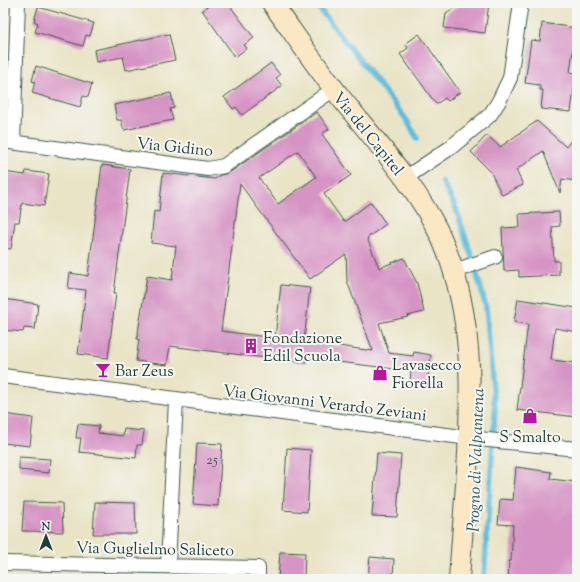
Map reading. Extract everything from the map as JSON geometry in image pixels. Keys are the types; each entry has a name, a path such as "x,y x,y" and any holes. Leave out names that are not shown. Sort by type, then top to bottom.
{"street":[{"name":"Via Gidino","path":"18,3 8,141 208,169 224,166 334,89"},
{"name":"Via del Capitel","path":"272,3 334,89 405,178 461,268 465,320 470,357 470,397 474,438 459,579"},
{"path":"405,178 450,148 490,115 499,101 510,78 521,3"},
{"path":"461,268 495,257"},
{"name":"Via Giovanni Verardo Zeviani","path":"3,376 503,442 577,449"},
{"path":"168,566 176,400"},
{"name":"Via Guglielmo Saliceto","path":"3,563 168,566 258,573"}],"building":[{"path":"211,3 228,3 254,38 244,45 247,48 235,57 202,10"},
{"path":"462,3 489,3 485,33 444,28 446,14"},
{"path":"38,7 94,23 90,36 86,35 83,46 35,32 38,23 34,21"},
{"path":"542,23 576,28 570,72 576,73 571,112 541,109 543,90 540,90 540,85 525,83 531,40 540,41"},
{"path":"169,34 175,60 126,70 123,57 96,62 94,50"},
{"path":"419,34 460,92 448,101 445,98 436,104 400,54 408,48 405,44"},
{"path":"271,63 280,75 276,78 282,86 242,115 236,107 233,109 224,97"},
{"path":"36,66 92,84 88,97 83,96 80,107 32,93 35,82 32,81"},
{"path":"171,93 174,108 170,109 173,120 124,130 121,120 117,120 114,105"},
{"path":"317,112 329,129 322,134 351,175 324,194 344,222 371,202 386,224 367,238 379,268 404,258 417,283 424,312 379,323 389,353 413,356 414,352 431,355 427,385 410,383 411,371 306,358 306,363 170,346 167,365 136,361 139,339 137,339 147,276 172,280 176,246 151,243 154,211 159,212 163,173 215,179 220,175 229,173","holes":["298,151 316,177 278,204 259,178","240,184 310,279 346,254 347,281 373,351 304,341 310,288 281,285 275,338 221,331"]},
{"path":"537,121 566,147 577,133 575,153 577,154 577,181 562,179 560,193 543,151 516,170 523,185 502,195 490,171 471,152 487,135 500,147"},
{"path":"102,165 130,169 114,293 116,293 108,358 78,354 86,290 68,288 70,273 88,276"},
{"path":"26,171 49,174 44,206 22,203 19,222 15,222 11,249 3,248 3,172 25,175"},
{"path":"559,212 560,226 552,227 554,261 559,261 559,275 519,277 519,270 504,271 502,228 520,227 519,214"},
{"path":"3,299 38,304 35,329 24,328 23,332 3,330"},
{"path":"518,299 577,308 577,332 555,328 551,360 577,363 577,417 517,410 528,324 514,322"},
{"path":"3,414 33,418 30,446 3,443"},
{"path":"78,424 99,426 98,433 123,436 124,429 144,431 142,445 137,445 136,458 79,452 81,438 76,438"},
{"path":"197,443 222,444 218,506 193,504"},
{"path":"287,448 311,450 307,512 283,510"},
{"path":"377,453 401,455 397,517 372,516"},
{"path":"19,457 50,459 49,473 19,470"},
{"path":"516,467 551,472 550,479 577,482 577,579 508,579 509,561 511,561 513,525 498,524 500,499 513,500"},
{"path":"24,502 62,503 63,532 22,531"},
{"path":"95,502 135,503 136,534 93,534"},
{"path":"280,552 305,553 304,579 278,579"},
{"path":"370,557 394,559 393,579 368,579"}],"waterway":[{"name":"Progno di Valpantena","path":"315,3 406,119 417,138"},
{"name":"Progno di Valpantena","path":"442,181 455,206 472,257 486,307 495,410 484,579"}],"place":[{"name":"Fondazione Edil Scuola","path":"251,346"},
{"name":"Bar Zeus","path":"103,370"},
{"name":"Lavasecco Fiorella","path":"380,373"},
{"name":"S Smalto","path":"530,416"}]}
